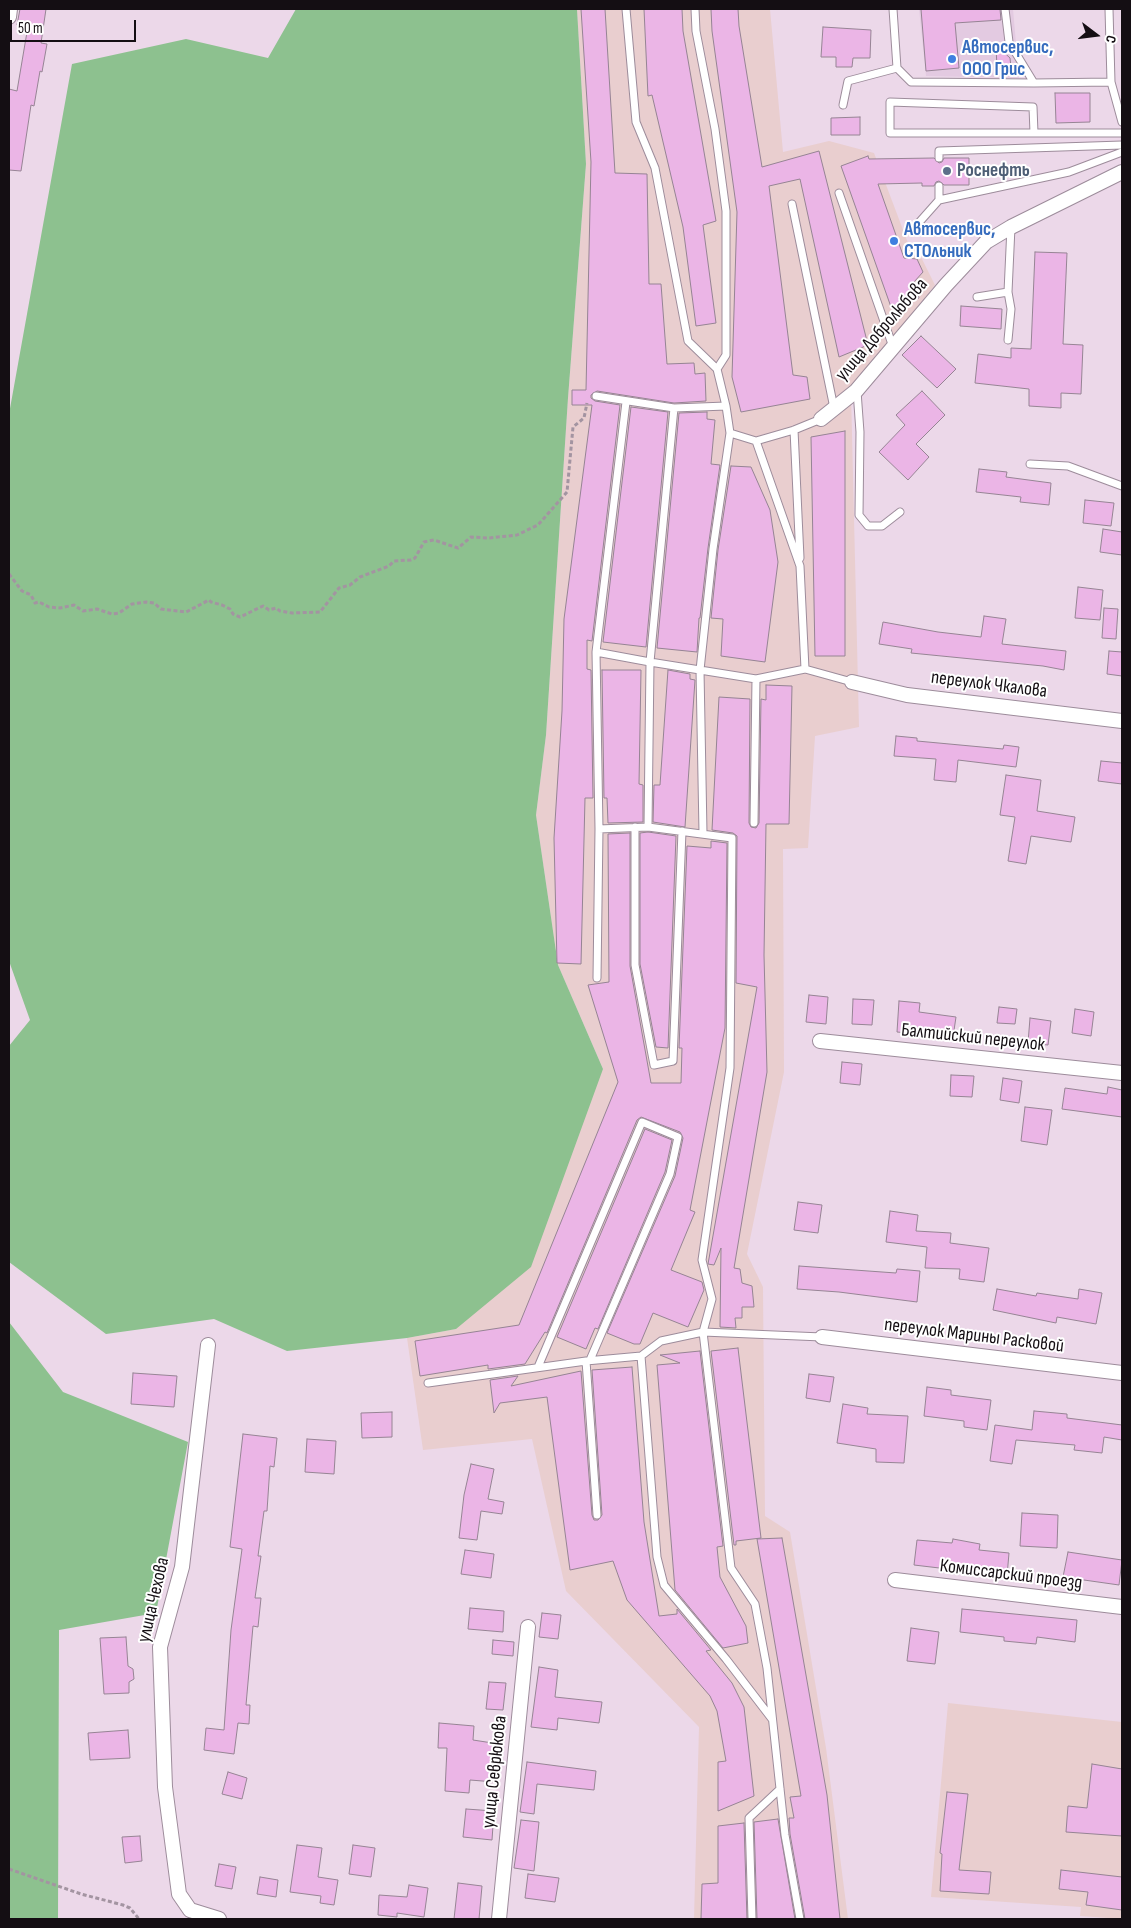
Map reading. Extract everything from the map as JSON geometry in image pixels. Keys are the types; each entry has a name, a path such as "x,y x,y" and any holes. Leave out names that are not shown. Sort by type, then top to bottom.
{"street":[{"path":"9,18 10,9"},
{"name":"улица Добролюбова","path":"821,419 856,391 946,285 986,242 1011,226 1122,172"},
{"name":"переулок Чкалова","path":"852,682 907,695 1122,722"},
{"name":"Балтийский переулок","path":"820,1041 1122,1073"},
{"name":"переулок Марины Расковой","path":"822,1337 1122,1373"},
{"name":"улица Чехова","path":"208,1345 182,1567 160,1648 166,1787 179,1894 190,1910 219,1919"},
{"name":"Комиссарский проезд","path":"895,1580 1122,1607"},
{"name":"улица Севрюкова","path":"499,1919 528,1627"}],"lane":[{"path":"626,9 636,122 655,168 688,342 717,369 730,433 713,549 700,670 703,833"},
{"path":"695,9 696,31 715,129 726,211 726,355 717,369"},
{"path":"893,9 897,68 911,82 1111,82"},
{"path":"1005,9 1009,42 1034,83"},
{"path":"1109,9 1111,82 1122,122"},
{"path":"843,105 848,81 897,68"},
{"path":"1034,133 1033,107 890,102 890,133 1034,133 1122,133"},
{"path":"939,158 938,151 1122,145"},
{"path":"915,227 939,200 1069,172 1122,152"},
{"path":"939,186 939,200"},
{"path":"839,193 894,347"},
{"path":"792,204 834,409"},
{"path":"1008,340 1011,309 1008,292 1011,226"},
{"path":"977,297 1008,292"},
{"path":"856,391 860,432 859,515 868,526 882,526 900,512"},
{"path":"596,396 674,408 726,406"},
{"path":"597,978 599,829 596,652 626,402"},
{"path":"648,827 650,662 674,408"},
{"path":"730,433 756,441 794,430 821,419"},
{"path":"794,430 805,669"},
{"path":"756,441 800,566"},
{"path":"1030,464 1068,466 1122,486"},
{"path":"596,652 756,678 805,669 852,682"},
{"path":"754,823 756,678"},
{"path":"635,827 635,965 654,1066 673,1061 682,831"},
{"path":"599,829 648,827 732,838 730,1068 702,1260 712,1299 702,1332 731,1568 755,1604 767,1668 784,1835 800,1919"},
{"path":"538,1367 642,1122 678,1137 670,1174 588,1360 596,1515"},
{"path":"428,1383 588,1360 641,1356 661,1341 702,1332 822,1337"},
{"path":"641,1356 658,1557 664,1585 726,1659 773,1720"},
{"path":"752,1919 749,1818 780,1789"}],"path":[{"path":"9,574 22,591 31,595 35,603 39,602 60,608 74,605 83,611 97,609 112,614 132,604 146,602 154,603 161,609 186,612 209,600 230,609 233,614 240,617 263,606 269,610 276,608 280,611 292,613 320,612 339,588 350,585 360,576 389,566 394,561 416,558 424,542 434,540 458,548 471,537 488,538 517,535 538,525 567,492 573,427 584,418 588,399 596,396"},
{"path":"9,1869 80,1894 123,1905 130,1908 139,1919"}],"shaded area":[{"path":"577,9 770,9 783,152 829,141 874,153 911,251 920,255 935,285 851,392 859,727 815,736 808,848 783,849 784,1072 747,1254 763,1287 765,1516 790,1532 826,1748 848,1919 694,1919 699,1727 566,1591 532,1439 423,1450 407,1338 456,1329 603,1069 558,965 536,815 546,735 568,398 586,164"},
{"path":"919,9 1013,9 1019,78 926,76"},
{"path":"948,1703 1122,1722 1122,1919 1080,1916 1081,1907 931,1897"}],"green space":[{"path":"296,9 577,9 586,164 568,398 546,735 536,815 558,965 603,1069 531,1267 456,1329 407,1338 287,1351 214,1319 106,1334 9,1262 9,1046 30,1020 9,961 9,414 72,64 186,39 268,58"},
{"path":"9,1322 63,1392 188,1442 156,1613 59,1630 58,1919 9,1919"}],"building":[{"path":"20,9 46,9 41,43 47,44 34,106 31,105 21,171 9,170 9,89 17,91 28,26 17,25"},
{"path":"581,9 605,9 615,173 647,174 649,284 661,284 667,364 694,363 695,374 705,373 706,401 674,403 597,391 591,395 591,398 595,401 620,405 592,641 587,640 587,669 591,670 593,798 585,798 581,964 557,963 554,838 562,711 564,619 592,405 572,405 572,390 586,390 591,162"},
{"path":"644,9 682,9 683,31 716,221 703,225 716,323 696,326 683,227 652,95 648,96"},
{"path":"711,9 738,9 739,26 762,167 819,151 868,345 839,357 800,179 769,186 793,375 807,377 810,399 741,412 732,377 737,212 712,31"},
{"path":"921,9 1000,9 1001,20 955,23 959,68 926,71"},
{"path":"823,27 871,30 870,58 853,58 852,67 836,67 836,57 821,57"},
{"path":"996,45 1010,58 1011,68 997,69"},
{"path":"1055,93 1090,93 1090,122 1056,123"},
{"path":"860,117 860,135 831,135 831,118"},
{"path":"868,156 869,159 934,158 939,163 944,158 969,158 969,185 944,185 939,181 934,186 922,186 922,183 878,184 904,258 917,259 923,272 914,282 919,298 891,307 841,166"},
{"path":"1035,252 1067,253 1063,344 1083,345 1081,394 1061,393 1061,408 1029,406 1029,389 975,383 978,354 1011,358 1011,348 1031,349"},
{"path":"961,306 1002,309 1001,329 960,326"},
{"path":"921,336 956,369 937,388 902,355"},
{"path":"922,391 945,415 916,444 929,457 908,480 879,452 905,425 896,415"},
{"path":"631,407 668,412 646,647 603,642"},
{"path":"707,412 707,419 715,420 711,464 720,465 699,618 697,652 657,648 679,413"},
{"path":"845,431 845,656 815,656 811,437"},
{"path":"731,466 751,467 770,510 778,562 765,662 721,656 723,619 711,618 718,550"},
{"path":"979,469 1007,472 1006,477 1051,483 1049,505 1020,502 1021,497 976,492"},
{"path":"1085,500 1114,503 1111,526 1083,523"},
{"path":"1103,529 1122,532 1122,555 1100,552"},
{"path":"1078,587 1103,590 1100,620 1075,618"},
{"path":"1104,608 1118,609 1116,639 1102,638"},
{"path":"984,616 1006,619 1002,644 1066,651 1064,670 1043,666 911,653 912,649 879,644 883,622 938,632 981,637"},
{"path":"1109,651 1122,652 1122,676 1107,674"},
{"path":"602,670 641,670 639,784 643,785 643,822 608,823 607,798 604,798"},
{"path":"668,670 690,674 690,679 695,680 685,827 653,822 654,785 660,785"},
{"path":"766,685 792,686 789,824 766,824 764,955 767,1072 734,1268 740,1269 742,1283 752,1286 754,1307 742,1307 742,1318 735,1318 736,1328 720,1327 721,1248 714,1265 708,1264 757,987 736,983 737,836 733,833 712,830 719,697 750,699 749,823 751,827 756,828 759,823 761,699 766,700"},
{"path":"896,736 917,738 917,741 1003,749 1004,745 1019,747 1016,767 958,760 956,782 934,780 936,759 894,756"},
{"path":"1101,761 1122,763 1122,784 1098,781"},
{"path":"1006,775 1041,780 1037,811 1075,817 1071,842 1031,836 1026,864 1008,861 1015,817 1000,815"},
{"path":"648,832 676,836 668,1048 656,1047 640,964 640,833"},
{"path":"630,833 630,966 651,1083 681,1083 682,1048 679,1048 687,846 711,848 711,841 727,843 725,1028 690,1210 695,1212 671,1270 702,1282 704,1290 688,1327 653,1313 640,1344 634,1344 607,1333 675,1176 683,1138 680,1132 641,1117 637,1120 547,1333 545,1332 525,1364 488,1369 488,1365 420,1376 415,1341 519,1325 618,1082 588,985 609,982 608,834"},
{"path":"809,995 828,997 826,1024 806,1022"},
{"path":"853,999 874,1000 872,1025 852,1024"},
{"path":"899,1001 920,1003 919,1012 956,1017 953,1037 897,1032"},
{"path":"999,1007 1017,1009 1015,1024 997,1023"},
{"path":"1075,1009 1094,1012 1091,1036 1072,1033"},
{"path":"1030,1018 1051,1021 1048,1045 1028,1043"},
{"path":"842,1062 862,1064 860,1085 840,1083"},
{"path":"951,1075 974,1076 972,1097 950,1096"},
{"path":"1003,1078 1022,1081 1019,1103 1000,1100"},
{"path":"1108,1087 1122,1090 1122,1117 1062,1109 1065,1088 1107,1094"},
{"path":"1025,1107 1052,1110 1047,1145 1021,1141"},
{"path":"645,1129 672,1140 665,1172 598,1329 595,1328 586,1349 557,1337"},
{"path":"798,1202 822,1205 818,1233 794,1230"},
{"path":"890,1211 918,1215 916,1231 951,1233 950,1243 989,1248 984,1282 959,1279 960,1269 925,1268 927,1247 886,1242"},
{"path":"799,1266 896,1273 897,1269 920,1271 917,1302 839,1292 797,1289"},
{"path":"997,1289 1036,1296 1037,1293 1078,1299 1079,1289 1102,1293 1096,1324 1057,1317 1056,1323 993,1310"},
{"path":"738,1348 761,1538 736,1541 736,1545 734,1545 711,1351"},
{"path":"700,1351 723,1546 717,1547 720,1577 746,1626 748,1643 723,1648 675,1590 657,1365 680,1363 660,1355"},
{"path":"632,1367 644,1522 659,1616 677,1614 677,1609 711,1650 706,1651 732,1683 744,1707 754,1796 718,1811 718,1762 726,1761 717,1711 710,1696 627,1600 613,1561 570,1570 547,1397 500,1403 494,1413 490,1380 518,1376 511,1386 581,1371 592,1515 594,1520 598,1520 602,1515 592,1370"},
{"path":"133,1373 177,1376 174,1407 131,1404"},
{"path":"809,1374 834,1377 830,1402 806,1398"},
{"path":"927,1387 951,1390 951,1395 991,1400 987,1430 964,1427 964,1421 924,1416"},
{"path":"843,1404 868,1408 867,1414 908,1416 904,1463 876,1462 876,1449 837,1443"},
{"path":"1034,1411 1067,1414 1067,1418 1122,1425 1122,1440 1104,1437 1102,1453 1074,1450 1075,1445 1016,1440 1012,1464 990,1461 995,1425 1032,1430"},
{"path":"392,1412 392,1437 362,1438 361,1413"},
{"path":"243,1434 277,1438 274,1467 270,1466 267,1511 264,1511 258,1556 261,1556 255,1598 261,1598 258,1627 253,1626 246,1705 250,1705 249,1724 238,1723 234,1754 204,1750 206,1728 224,1730 231,1630 242,1549 230,1547"},
{"path":"307,1439 336,1441 334,1474 305,1472"},
{"path":"471,1464 494,1469 488,1499 504,1502 502,1514 481,1511 477,1540 459,1538 464,1495"},
{"path":"1022,1513 1058,1515 1057,1548 1020,1546"},
{"path":"782,1538 827,1795 840,1919 805,1919 790,1834 789,1818 794,1818 790,1797 801,1796 757,1539"},
{"path":"953,1539 980,1544 979,1550 1009,1553 1007,1576 914,1565 917,1540 952,1543"},
{"path":"465,1550 494,1554 491,1578 461,1574"},
{"path":"1068,1552 1122,1560 1119,1585 1063,1577"},
{"path":"470,1608 504,1611 503,1632 468,1629"},
{"path":"962,1609 1077,1620 1075,1642 1037,1637 1036,1644 1004,1641 1004,1637 960,1632"},
{"path":"542,1613 561,1615 558,1639 539,1637"},
{"path":"911,1628 939,1632 935,1664 907,1661"},
{"path":"126,1637 128,1666 133,1669 134,1679 129,1682 129,1693 104,1694 100,1638"},
{"path":"493,1640 514,1642 513,1656 492,1654"},
{"path":"539,1667 558,1670 555,1697 602,1702 599,1723 558,1718 557,1730 531,1727"},
{"path":"489,1682 506,1683 503,1710 486,1709"},
{"path":"439,1723 474,1726 473,1740 499,1744 495,1782 470,1780 469,1793 445,1791 447,1748 438,1748"},
{"path":"128,1730 130,1758 90,1760 88,1733"},
{"path":"527,1762 596,1771 594,1790 537,1784 534,1814 520,1812"},
{"path":"1092,1764 1122,1769 1122,1836 1066,1832 1068,1806 1087,1808"},
{"path":"228,1772 247,1778 242,1799 222,1794"},
{"path":"947,1792 968,1794 959,1870 991,1872 989,1894 940,1891 942,1854 940,1853"},
{"path":"466,1809 494,1811 492,1840 463,1837"},
{"path":"778,1819 795,1919 757,1919 754,1822"},
{"path":"521,1820 539,1822 534,1871 514,1868"},
{"path":"744,1823 747,1919 701,1919 702,1884 718,1883 718,1826"},
{"path":"140,1836 142,1861 125,1863 122,1837"},
{"path":"297,1845 322,1848 318,1877 338,1880 334,1905 320,1903 321,1896 290,1892"},
{"path":"353,1845 375,1848 371,1877 349,1874"},
{"path":"219,1864 236,1867 232,1889 215,1886"},
{"path":"1061,1870 1122,1877 1122,1910 1086,1905 1088,1892 1059,1889"},
{"path":"528,1874 559,1878 555,1902 525,1898"},
{"path":"260,1877 278,1880 276,1897 257,1894"},
{"path":"458,1883 482,1886 479,1919 454,1919"},
{"path":"409,1885 428,1888 424,1917 397,1913 397,1917 378,1915 379,1895 407,1897"}],"place":[{"name":"Автосервис, ООО Грис","path":"952,59"},
{"name":"Роснефть","path":"947,171"},
{"name":"Автосервис, СТОльник","path":"894,241"}]}
